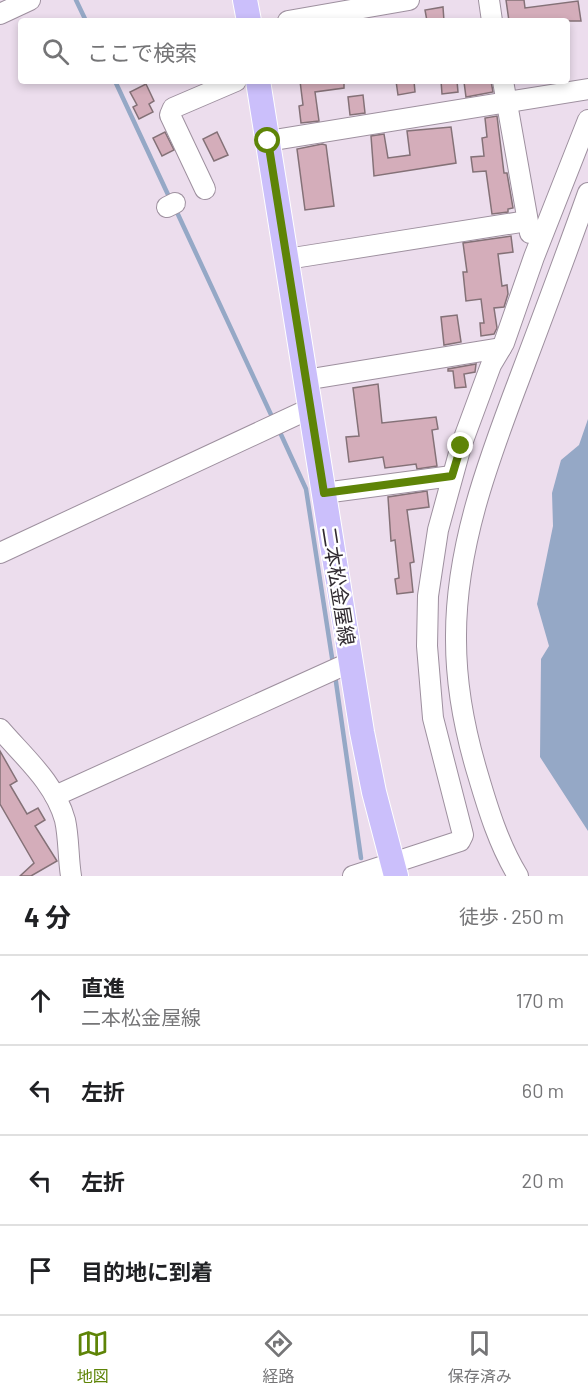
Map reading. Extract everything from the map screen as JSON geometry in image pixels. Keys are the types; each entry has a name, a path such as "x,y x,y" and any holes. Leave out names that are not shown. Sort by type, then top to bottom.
{"main road":[{"path":"245,0 248,18"},
{"name":"二本松金屋線","path":"258,84 324,493 341,666 362,732 394,870"}],"street":[{"path":"0,14 30,0"},
{"path":"305,18 409,0"},
{"path":"489,0 492,18"},
{"path":"205,189 170,115 173,108 229,84"},
{"path":"504,84 534,257"},
{"path":"268,141 588,89"},
{"path":"353,876 394,870 460,841 464,836 433,718 427,646 428,596 438,530 452,476 491,365 501,348 588,120"},
{"path":"518,876 496,830 472,754 461,698 456,640 461,582 466,539 483,483 588,193"},
{"path":"287,259 527,221"},
{"path":"305,380 501,348"},
{"path":"0,553 309,409"},
{"path":"324,493 452,476"},
{"path":"55,796 341,666"},
{"path":"0,729 43,778 55,796 65,820 71,876"}],"water":[{"path":"588,419 588,831 540,757 541,659 549,646 537,604 553,526 552,493 561,460 579,445"}],"building":[{"path":"506,0 524,0 525,8 578,1 581,21 570,21 570,18 509,18"},
{"path":"443,7 444,18 426,18 425,10"},
{"path":"146,84 154,101 149,104 153,112 139,119 133,107 137,105 130,92"},
{"path":"300,84 344,84 344,88 315,92 319,121 301,123 299,106 303,105"},
{"path":"396,84 414,84 415,92 398,95"},
{"path":"441,84 457,84 458,92 442,94"},
{"path":"464,84 492,84 493,92 466,97"},
{"path":"363,95 365,113 350,115 348,97"},
{"path":"497,116 504,173 507,173 513,208 508,209 508,212 492,214 486,171 473,172 471,157 484,156 482,138 487,137 485,118"},
{"path":"451,127 456,163 374,176 371,136 384,134 388,158 410,155 407,131"},
{"path":"165,132 174,150 162,156 153,138"},
{"path":"217,132 228,155 214,161 203,139"},
{"path":"326,145 334,206 305,210 297,149"},
{"path":"511,236 513,252 498,254 502,286 507,285 508,294 504,307 494,308 497,328 494,334 481,336 480,323 484,323 481,299 466,301 463,272 467,272 463,243"},
{"path":"457,315 461,342 444,345 441,317"},
{"path":"476,364 475,372 464,374 466,387 455,388 453,371 448,371 448,369"},
{"path":"378,384 382,423 436,417 438,429 432,430 437,466 417,469 416,464 385,468 383,457 349,462 346,437 359,436 353,388"},
{"path":"427,491 429,507 407,510 414,562 410,563 413,592 397,594 395,579 399,578 395,540 391,541 388,497"},
{"path":"0,751 17,781 10,785 27,814 38,808 45,820 35,826 57,861 31,876 20,876 34,863 0,804"}],"waterway":[{"path":"76,0 85,18"},
{"path":"116,84 171,201"},
{"path":"175,208 274,421"},
{"path":"278,428 306,489 333,664"},
{"path":"335,675 361,858"}],"route":[{"path":"268,141 324,493 452,476 461,446"}]}
